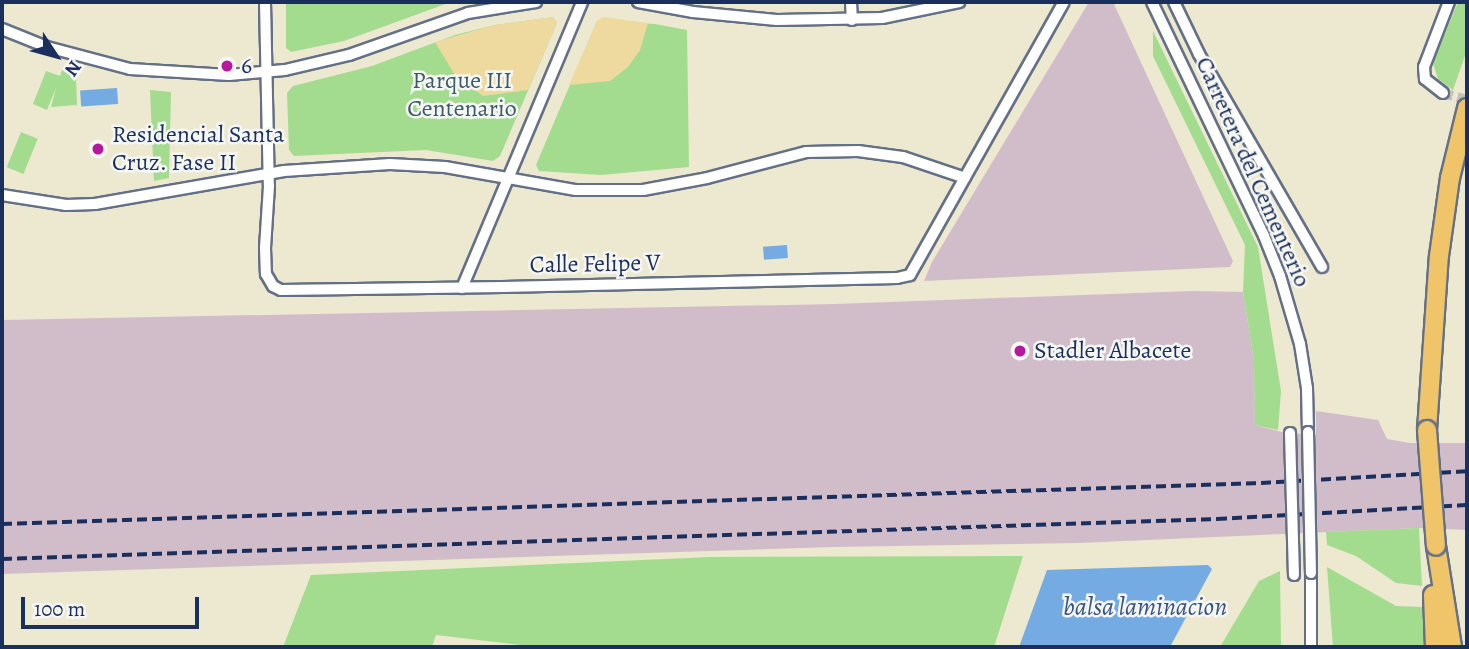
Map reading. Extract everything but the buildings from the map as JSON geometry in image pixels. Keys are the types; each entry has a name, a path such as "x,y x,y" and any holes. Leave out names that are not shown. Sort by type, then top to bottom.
{"highway":[{"path":"1452,647 1436,546 1427,430 1439,256 1450,178 1467,108"},
{"path":"1435,647 1432,585 1436,546"}],"street":[{"path":"265,2 269,174"},
{"path":"2,29 58,50 130,69 229,75 266,72 349,55 468,13 536,2"},
{"path":"462,288 505,180 582,2"},
{"path":"638,2 740,18 852,20 882,18 959,2"},
{"path":"851,2 852,20"},
{"path":"2,195 66,205 95,204 269,174 390,164 445,167 505,180 576,190 643,190 708,178 806,152 858,151 903,157 965,178 1064,2"},
{"name":"Carretera del Cementerio","path":"1152,2 1264,236 1280,276 1300,344 1307,388 1311,647"},
{"path":"1174,2 1199,54 1322,267"},
{"path":"1443,93 1425,79 1424,67 1449,2"},
{"name":"Calle Felipe V","path":"269,174 266,274 273,286 281,290 462,288 910,275 965,178"},
{"path":"1290,433 1294,575"}],"shaded area":[{"path":"1089,2 1113,2 1233,261 1230,267 924,281 932,262"},
{"path":"1191,291 1243,292 1254,360 1255,425 1282,432 1316,435 1316,411 1378,420 1387,439 1410,443 1467,443 1467,530 1419,528 1079,543 835,547 2,574 2,320 835,304"}],"green space":[{"path":"286,2 451,2 344,41 291,52 286,48"},
{"path":"1458,2 1467,2 1467,50 1453,90 1438,79 1433,63"},
{"name":"Parque III Centenario","path":"553,17 557,23 500,156 493,161 426,150 294,156 289,150 287,93 293,86 372,66 455,35 495,25"},
{"name":"Parque III Centenario","path":"597,21 655,24 687,30 689,167 601,175 539,171 536,165"},
{"path":"1153,31 1258,247 1281,391 1278,430 1255,425 1254,360 1243,292 1245,245 1153,56"},
{"path":"62,70 76,77 77,105 51,107 56,88 47,110 33,104 46,71 60,76"},
{"path":"150,90 171,92 169,178 154,181"},
{"path":"21,132 38,139 23,174 7,167"},
{"path":"1419,528 1422,586 1396,583 1356,556 1327,545 1326,532"},
{"path":"1023,556 994,647 537,647 436,635 432,647 283,647 311,575 710,557"},
{"path":"1327,567 1396,606 1422,607 1427,633 1425,647 1333,647"},
{"path":"1280,571 1281,647 1220,647 1259,581"}],"sand":[{"path":"553,17 557,23 528,90 483,96 455,75 435,42 495,25"},
{"path":"603,17 648,23 640,50 628,67 610,81 569,85 597,21"}],"water":[{"path":"117,88 118,104 81,107 80,91"},
{"path":"787,245 788,258 764,260 763,247"},
{"name":"balsa laminacion","path":"1208,565 1212,569 1170,647 1019,647 1047,570"}],"tunnel":[{"path":"1443,93 1467,100"}],"railway":[{"path":"2,524 1261,483 1467,471"},
{"path":"2,559 1217,519 1467,505"}],"place":[{"name":"6","path":"227,66"},
{"name":"Residencial Santa Cruz. Fase II","path":"98,149"},
{"name":"Stadler Albacete","path":"1020,351"}]}
